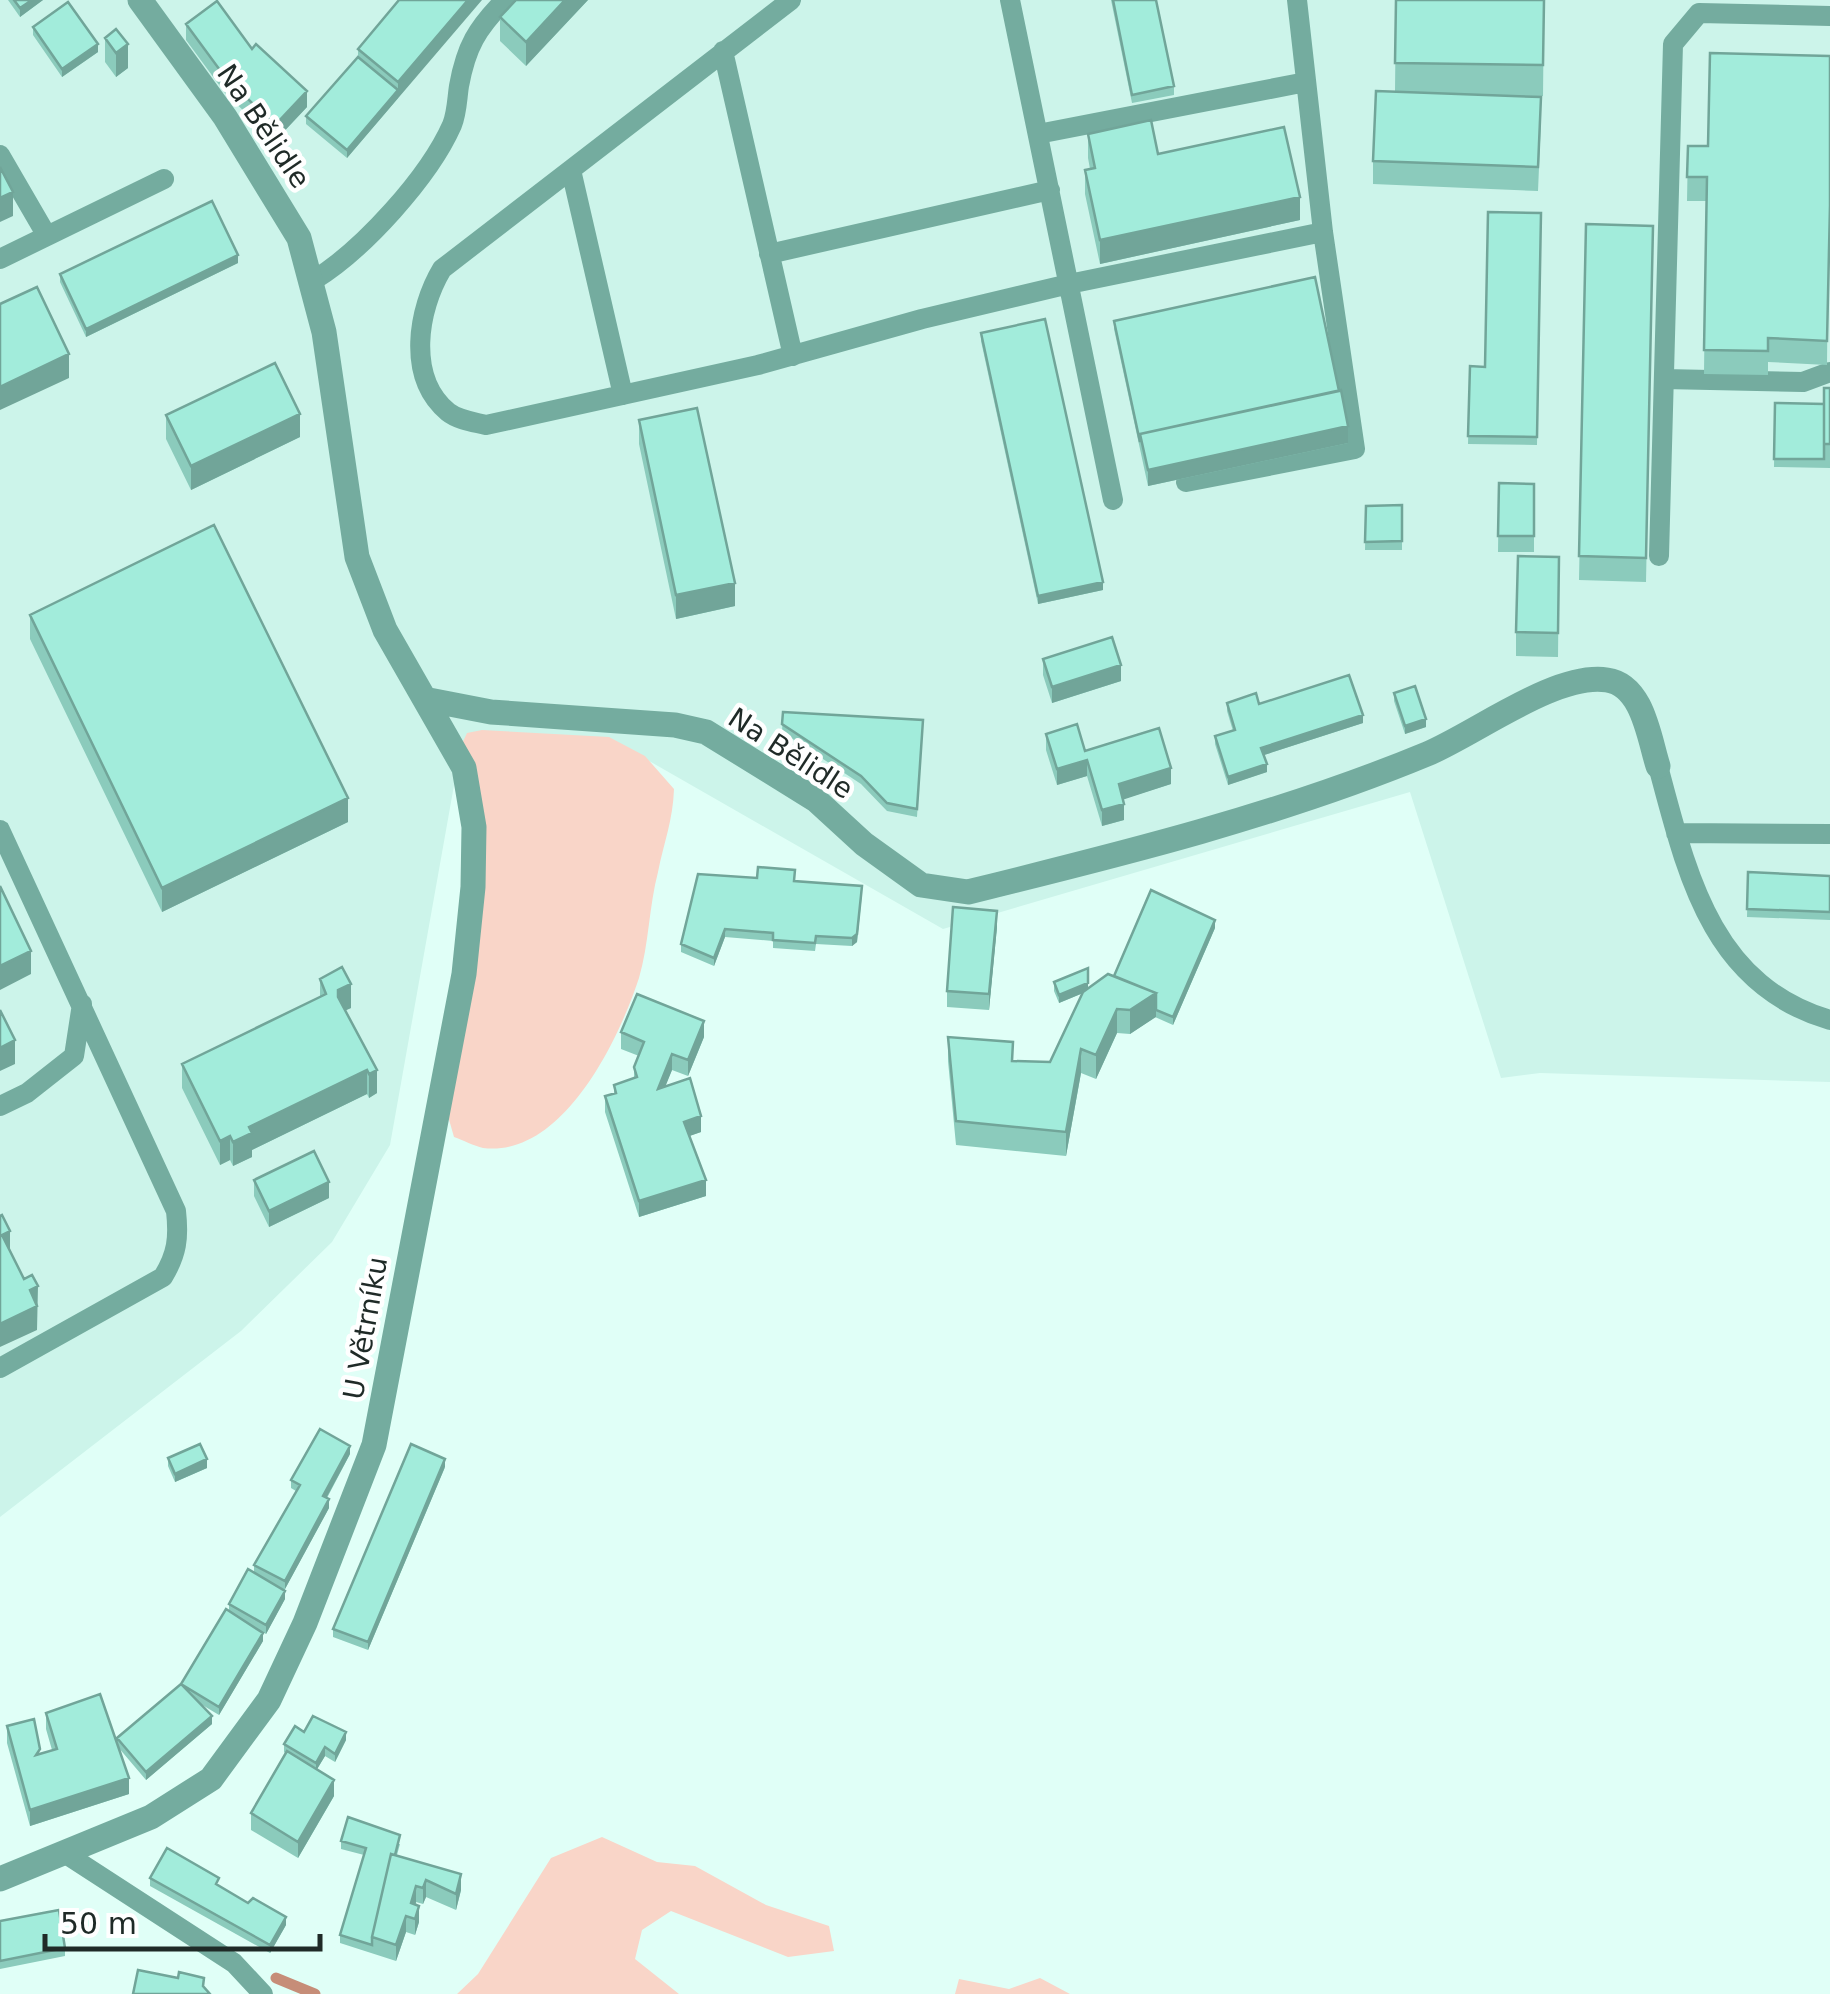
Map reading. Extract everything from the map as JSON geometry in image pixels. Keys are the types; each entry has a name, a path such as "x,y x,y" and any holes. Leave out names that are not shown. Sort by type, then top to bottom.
{"street":[{"name":"Na Bělidle","path":"149,3 281,203 314,280 357,557 385,630 429,700 492,712 675,724 706,732 816,800 864,844 920,885 968,892 1077,866 1327,792 1472,735 1576,681 1611,680 1623,686 1642,713 1658,766"},
{"name":"U Větrníku","path":"0,1879 151,1817 211,1778 268,1700 305,1623 374,1444 464,974 474,887 474,827 464,768 429,700"}],"lane":[{"path":"314,280 355,248 428,168 454,122 465,50 477,28 505,0"},
{"path":"791,0 442,270 428,292 420,320 424,366 448,412 486,425 793,356 922,319 1069,284 1323,232"},
{"path":"1010,0 1113,500"},
{"path":"1186,482 1355,449 1323,232 1297,0"},
{"path":"1660,556 1673,44 1698,14 1830,16"},
{"path":"723,51 793,356"},
{"path":"1038,134 1306,82"},
{"path":"0,155 47,236"},
{"path":"570,170 623,395"},
{"path":"0,259 164,179"},
{"path":"769,254 1050,190"},
{"path":"1664,379 1803,382 1830,372"},
{"path":"1658,766 1676,833 1700,898 1730,956 1753,982 1782,1001 1830,1020"},
{"path":"0,830 176,1210 179,1236 174,1258 162,1277 0,1368"},
{"path":"1676,833 1830,834"},
{"path":"0,1106 27,1093 74,1056 82,1004"},
{"path":"66,1854 234,1963 263,1994"}],"shaded area":[{"path":"0,0 1830,0 1830,1082 1540,1073 1501,1078 1410,792 943,929 609,738 461,746 390,1145 332,1242 241,1331 0,1517"},
{"path":"482,730 609,737 645,756 674,789 639,978 602,1061 584,1090 538,1134 512,1146 483,1148 454,1137 446,1109 475,887 461,746 467,733"},
{"path":"602,1837 657,1862 695,1866 766,1905 829,1926 834,1951 788,1957 671,1911 642,1930 635,1959 679,1994 457,1994 478,1974 551,1858"},
{"path":"1040,1978 1070,1994 955,1994 959,1979 1009,1989"}],"building":[{"path":"14,0 32,0 20,8"},
{"path":"399,0 468,0 398,82 358,49"},
{"path":"516,0 565,0 526,42 500,17"},
{"path":"1113,0 1156,0 1174,86 1132,95"},
{"path":"1396,0 1544,0 1543,65 1395,63"},
{"path":"217,1 252,49 256,44 307,91 275,125 225,77 186,24"},
{"path":"68,2 98,44 62,69 33,27"},
{"path":"116,29 128,44 116,53 105,38"},
{"path":"1710,53 1830,56 1827,341 1768,338 1768,351 1704,350 1707,177 1687,177 1688,146 1708,146"},
{"path":"358,57 398,90 347,150 306,116"},
{"path":"1376,91 1541,97 1538,167 1373,161"},
{"path":"1151,120 1158,154 1284,127 1300,197 1100,240 1085,170 1095,168 1088,134"},
{"path":"0,167 13,192 0,198"},
{"path":"212,201 238,255 86,329 60,274"},
{"path":"1488,212 1541,213 1537,437 1468,436 1470,366 1485,367"},
{"path":"1586,224 1653,226 1646,558 1579,556"},
{"path":"1315,277 1339,391 1140,434 1140,442 1114,321"},
{"path":"37,287 69,354 0,387 0,304"},
{"path":"1045,319 1103,582 1038,596 981,333"},
{"path":"275,363 300,414 191,466 166,415"},
{"path":"1824,388 1830,388 1830,444 1824,444"},
{"path":"1341,390 1348,426 1148,470 1140,434"},
{"path":"1775,403 1824,404 1824,459 1774,459"},
{"path":"697,408 735,583 676,595 639,420"},
{"path":"1499,483 1534,484 1534,536 1498,536"},
{"path":"1402,505 1402,541 1365,542 1366,506"},
{"path":"214,525 348,798 162,888 30,615"},
{"path":"1518,556 1559,557 1558,633 1516,632"},
{"path":"1112,637 1121,665 1052,687 1043,659"},
{"path":"1349,675 1363,715 1261,748 1267,764 1228,777 1215,736 1235,730 1227,703 1256,693 1259,704"},
{"path":"1415,686 1426,719 1405,726 1394,693"},
{"path":"783,712 923,720 917,809 887,803 861,776 782,724"},
{"path":"1077,724 1085,751 1159,728 1171,768 1119,784 1124,804 1102,810 1087,760 1057,769 1046,734"},
{"path":"758,867 795,870 794,881 862,886 857,934 852,938 816,936 815,943 773,940 773,933 725,929 714,958 681,944 698,874 757,878"},
{"path":"1748,872 1830,876 1830,912 1747,909"},
{"path":"0,886 31,951 0,966"},
{"path":"1151,890 1215,920 1173,1017 1156,1010 1156,993 1114,976"},
{"path":"953,907 997,911 989,994 947,991"},
{"path":"342,967 351,984 338,990 338,997 377,1070 369,1074 367,1070 249,1127 252,1133 233,1142 230,1136 220,1141 182,1064 326,994 320,979"},
{"path":"1088,968 1088,983 1059,995 1054,982"},
{"path":"1108,974 1156,993 1130,1010 1117,1009 1096,1055 1081,1049 1066,1132 956,1121 948,1037 1013,1042 1012,1061 1050,1062 1083,992"},
{"path":"637,994 704,1021 688,1060 672,1054 658,1089 690,1078 701,1116 684,1122 706,1180 639,1201 605,1096 616,1093 614,1085 637,1077 634,1067 644,1042 621,1032"},
{"path":"0,1010 15,1040 0,1048"},
{"path":"314,1151 329,1182 269,1211 254,1180"},
{"path":"0,1216 10,1231 2,1235 24,1279 32,1275 38,1286 30,1290 37,1306 0,1324"},
{"path":"320,1429 350,1446 323,1496 329,1499 285,1581 254,1565 300,1485 291,1480"},
{"path":"200,1444 207,1459 175,1474 168,1458"},
{"path":"411,1444 445,1459 368,1642 333,1629"},
{"path":"248,1569 285,1591 266,1625 229,1604"},
{"path":"226,1609 263,1633 219,1707 181,1684"},
{"path":"181,1684 212,1716 146,1772 117,1738"},
{"path":"100,1694 129,1778 30,1810 7,1726 34,1719 40,1749 36,1755 57,1749 46,1713"},
{"path":"313,1716 346,1732 335,1754 325,1747 316,1763 284,1744 295,1726 304,1732"},
{"path":"287,1751 334,1780 298,1842 251,1813"},
{"path":"348,1817 400,1835 395,1855 391,1854 372,1945 340,1935 366,1848 341,1841"},
{"path":"167,1848 219,1878 216,1884 248,1903 253,1898 286,1917 270,1945 150,1878"},
{"path":"391,1854 461,1874 456,1894 426,1880 423,1888 416,1886 411,1903 419,1906 415,1919 406,1916 396,1945 372,1937"},
{"path":"59,1910 65,1948 0,1961 0,1921"},
{"path":"138,1970 178,1978 179,1972 204,1978 203,1986 210,1994 133,1994"}],"waterway":[{"path":"276,1978 315,1994"}]}
